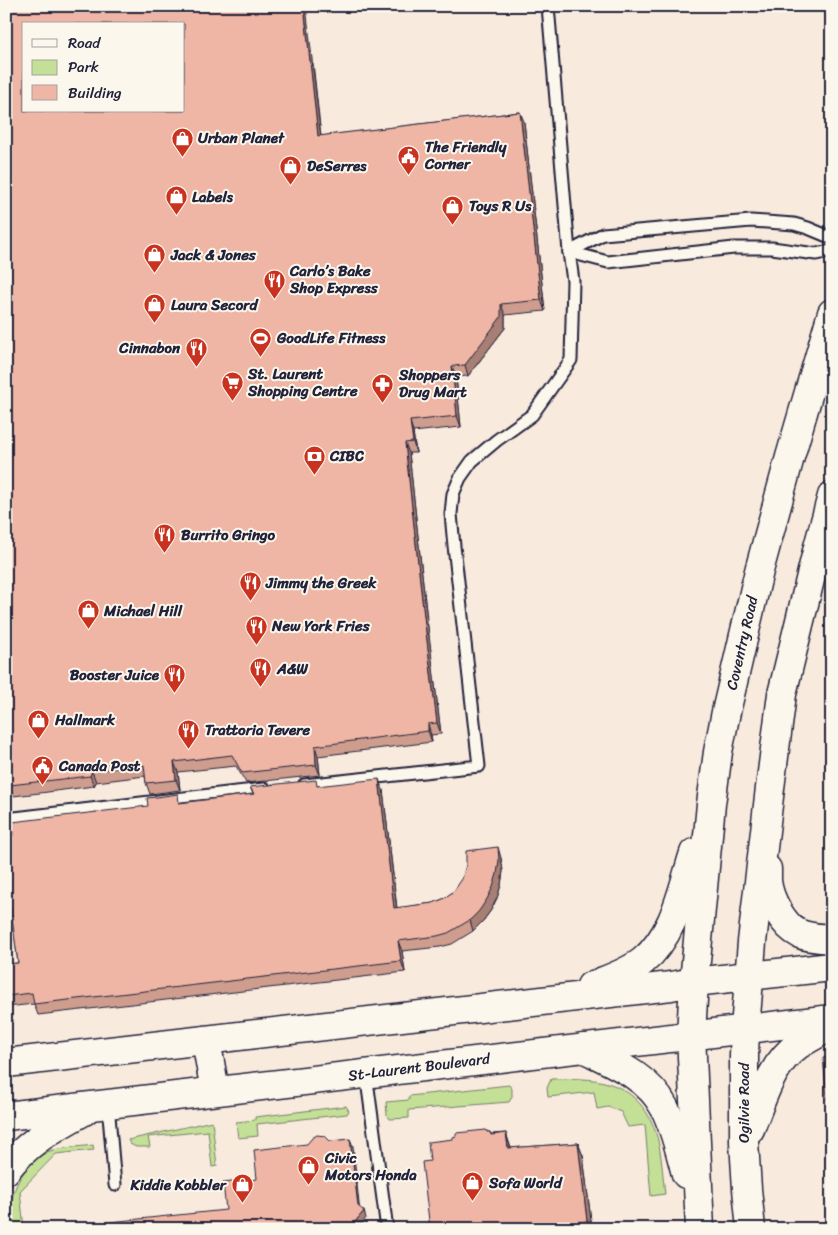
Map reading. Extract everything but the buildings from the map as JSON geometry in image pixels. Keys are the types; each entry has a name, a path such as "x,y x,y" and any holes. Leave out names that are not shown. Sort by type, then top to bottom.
{"main road":[{"name":"Coventry Road","path":"694,982 711,804 726,712 755,588 832,312"},
{"path":"749,976 782,694 827,534 832,496"},
{"path":"770,788 767,882 775,904 783,919 792,929 800,934 832,939"},
{"path":"561,998 630,969 643,961 654,949 666,933 674,916 711,804"},
{"path":"6,1063 694,982 832,968"},
{"name":"Ogilvie Road","path":"749,976 745,1029 744,1142 751,1229"},
{"path":"694,982 691,1035 699,1223"},
{"name":"St-Laurent Boulevard","path":"6,1116 832,1019"},
{"path":"744,1142 769,1081 784,1058 797,1046 832,1025"},
{"path":"206,1040 215,1091"},
{"path":"583,1048 634,1075 645,1084 663,1105 676,1138 699,1223"},
{"path":"6,1170 40,1136 101,1105"}],"lane":[{"path":"292,786 479,766 454,546 451,514 453,494 460,478 472,461 532,415 571,360 573,281 548,6"},
{"path":"569,252 603,234 750,220 794,224 832,238"},
{"path":"569,252 608,262 734,248 772,248 816,254 832,251"},
{"path":"6,819 272,788"},
{"path":"366,1073 387,1229"},
{"path":"101,1105 115,1185"}],"green space":[{"path":"551,1079 597,1080 611,1084 633,1097 642,1106 650,1118 659,1145 665,1194 651,1196 645,1125 628,1127 621,1112 608,1107 597,1109 594,1092 548,1097 547,1088"},
{"path":"509,1085 512,1089 512,1097 509,1102 409,1110 409,1118 390,1119 387,1115 386,1102 409,1100 409,1096"},
{"path":"346,1106 349,1111 347,1114 257,1124 258,1136 238,1138 236,1122 255,1120 255,1117"},
{"path":"212,1121 217,1166 212,1167 208,1131 148,1137 150,1147 136,1147 130,1144 128,1140"},
{"path":"93,1145 94,1150 56,1154 20,1191 24,1229 9,1229 13,1194 20,1178 31,1164 50,1151"}],"place":[{"name":"Urban Planet","path":"182,157"},
{"name":"The Friendly Corner","path":"409,175"},
{"name":"DeSerres","path":"291,185"},
{"name":"Labels","path":"176,216"},
{"name":"Toys R Us","path":"453,225"},
{"name":"Jack & Jones","path":"155,274"},
{"name":"Carlo’s Bake Shop Express","path":"274,299"},
{"name":"Laura Secord","path":"155,324"},
{"name":"GoodLife Fitness","path":"261,357"},
{"name":"Cinnabon","path":"196,367"},
{"name":"St. Laurent Shopping Centre","path":"232,402"},
{"name":"Shoppers Drug Mart","path":"383,403"},
{"name":"CIBC","path":"314,475"},
{"name":"Burrito Gringo","path":"165,554"},
{"name":"Jimmy the Greek","path":"250,602"},
{"name":"Michael Hill","path":"88,630"},
{"name":"New York Fries","path":"256,645"},
{"name":"A&W","path":"261,688"},
{"name":"Booster Juice","path":"175,694"},
{"name":"Hallmark","path":"39,739"},
{"name":"Trattoria Tevere","path":"189,749"},
{"name":"Canada Post","path":"43,785"},
{"name":"Civic Motors Honda","path":"309,1186"},
{"name":"Sofa World","path":"473,1202"},
{"name":"Kiddie Kobbler","path":"242,1204"}]}
